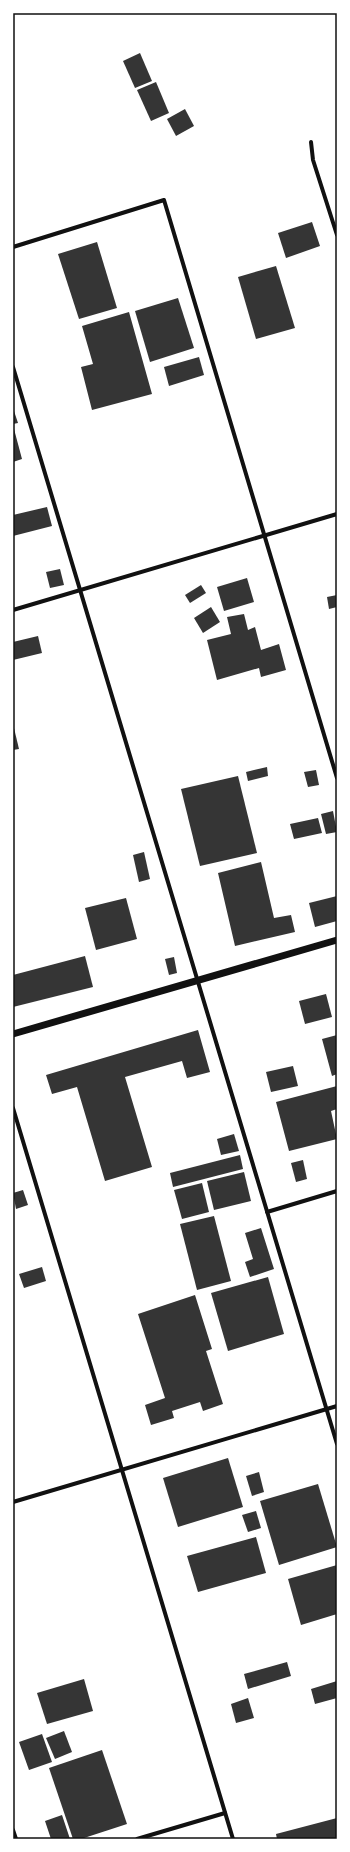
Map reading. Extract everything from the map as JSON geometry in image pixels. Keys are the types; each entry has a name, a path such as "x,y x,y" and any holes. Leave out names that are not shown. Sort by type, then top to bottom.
{"street":[{"path":"311,142 312,160 337,234"},
{"path":"13,247 164,200 337,778"},
{"path":"13,367 337,1444"},
{"path":"13,610 337,514"},
{"path":"13,1034 337,940"},
{"path":"13,1108 233,1839"},
{"path":"267,1212 337,1191"},
{"path":"13,1502 337,1406"},
{"path":"138,1839 225,1813"},
{"path":"13,1830 16,1839"}],"building":[{"path":"140,53 152,81 135,88 123,61"},
{"path":"156,82 169,113 151,121 137,90"},
{"path":"185,109 194,126 176,136 167,119"},
{"path":"312,222 320,246 286,258 278,233"},
{"path":"97,242 117,308 79,319 58,254"},
{"path":"276,266 295,328 256,339 238,277"},
{"path":"178,298 194,348 150,362 135,311"},
{"path":"129,312 152,394 92,410 81,367 93,364 82,326"},
{"path":"199,357 204,375 169,386 164,367"},
{"path":"13,408 18,423 13,424"},
{"path":"14,429 22,459 13,462 13,430"},
{"path":"47,507 52,526 13,536 13,515"},
{"path":"60,569 64,585 50,588 46,572"},
{"path":"247,578 254,602 224,611 217,587"},
{"path":"201,585 206,593 190,603 185,595"},
{"path":"337,595 337,607 329,609 327,597"},
{"path":"211,607 220,622 203,633 194,618"},
{"path":"244,614 248,630 255,627 261,650 279,644 286,670 261,677 259,668 217,680 207,640 231,634 227,617"},
{"path":"38,636 42,653 13,660 13,642"},
{"path":"13,724 19,749 13,750"},
{"path":"267,767 268,776 248,781 246,772"},
{"path":"316,770 319,785 308,787 304,772"},
{"path":"238,776 257,853 200,866 181,789"},
{"path":"333,811 337,832 326,834 321,814"},
{"path":"318,818 322,833 294,839 290,824"},
{"path":"144,852 150,879 139,882 133,855"},
{"path":"261,862 274,918 291,915 295,932 235,946 218,873"},
{"path":"337,896 337,921 315,927 309,903"},
{"path":"126,898 137,939 96,950 85,908"},
{"path":"85,956 93,987 13,1007 13,975"},
{"path":"174,957 177,973 169,975 165,959"},
{"path":"326,994 332,1017 305,1024 299,1001"},
{"path":"198,1030 210,1072 187,1078 182,1061 125,1077 152,1167 105,1181 77,1087 52,1094 46,1075"},
{"path":"337,1035 337,1074 332,1076 322,1039"},
{"path":"293,1066 298,1086 271,1092 266,1072"},
{"path":"337,1086 337,1109 331,1111 337,1139 289,1151 276,1102"},
{"path":"234,1134 239,1151 221,1155 217,1139"},
{"path":"240,1155 243,1169 173,1187 170,1173"},
{"path":"303,1160 307,1179 296,1182 291,1163"},
{"path":"244,1172 251,1201 214,1210 207,1181"},
{"path":"202,1183 209,1212 182,1219 174,1190"},
{"path":"23,1190 28,1205 16,1209 13,1193"},
{"path":"214,1216 231,1281 197,1290 180,1224"},
{"path":"261,1228 274,1269 250,1277 245,1262 253,1259 245,1233"},
{"path":"42,1267 46,1281 24,1288 19,1274"},
{"path":"268,1277 284,1334 228,1351 211,1293"},
{"path":"195,1295 212,1349 206,1351 223,1404 203,1411 200,1402 172,1411 174,1418 151,1425 145,1405 165,1398 138,1314"},
{"path":"228,1458 243,1507 178,1527 163,1478"},
{"path":"259,1472 264,1492 252,1496 246,1476"},
{"path":"318,1484 337,1547 279,1565 260,1501"},
{"path":"256,1511 261,1528 248,1532 242,1515"},
{"path":"256,1537 266,1573 198,1592 187,1556"},
{"path":"337,1565 337,1614 301,1625 288,1579"},
{"path":"287,1662 291,1676 248,1689 244,1674"},
{"path":"84,1679 93,1711 47,1724 37,1693"},
{"path":"337,1681 337,1698 315,1704 311,1689"},
{"path":"248,1698 254,1718 236,1723 231,1704"},
{"path":"64,1731 72,1752 55,1759 46,1738"},
{"path":"42,1734 52,1762 29,1770 19,1742"},
{"path":"102,1750 127,1824 81,1839 73,1839 49,1768"},
{"path":"62,1815 70,1839 51,1839 45,1821"},
{"path":"337,1818 337,1839 277,1839 276,1834"}]}
